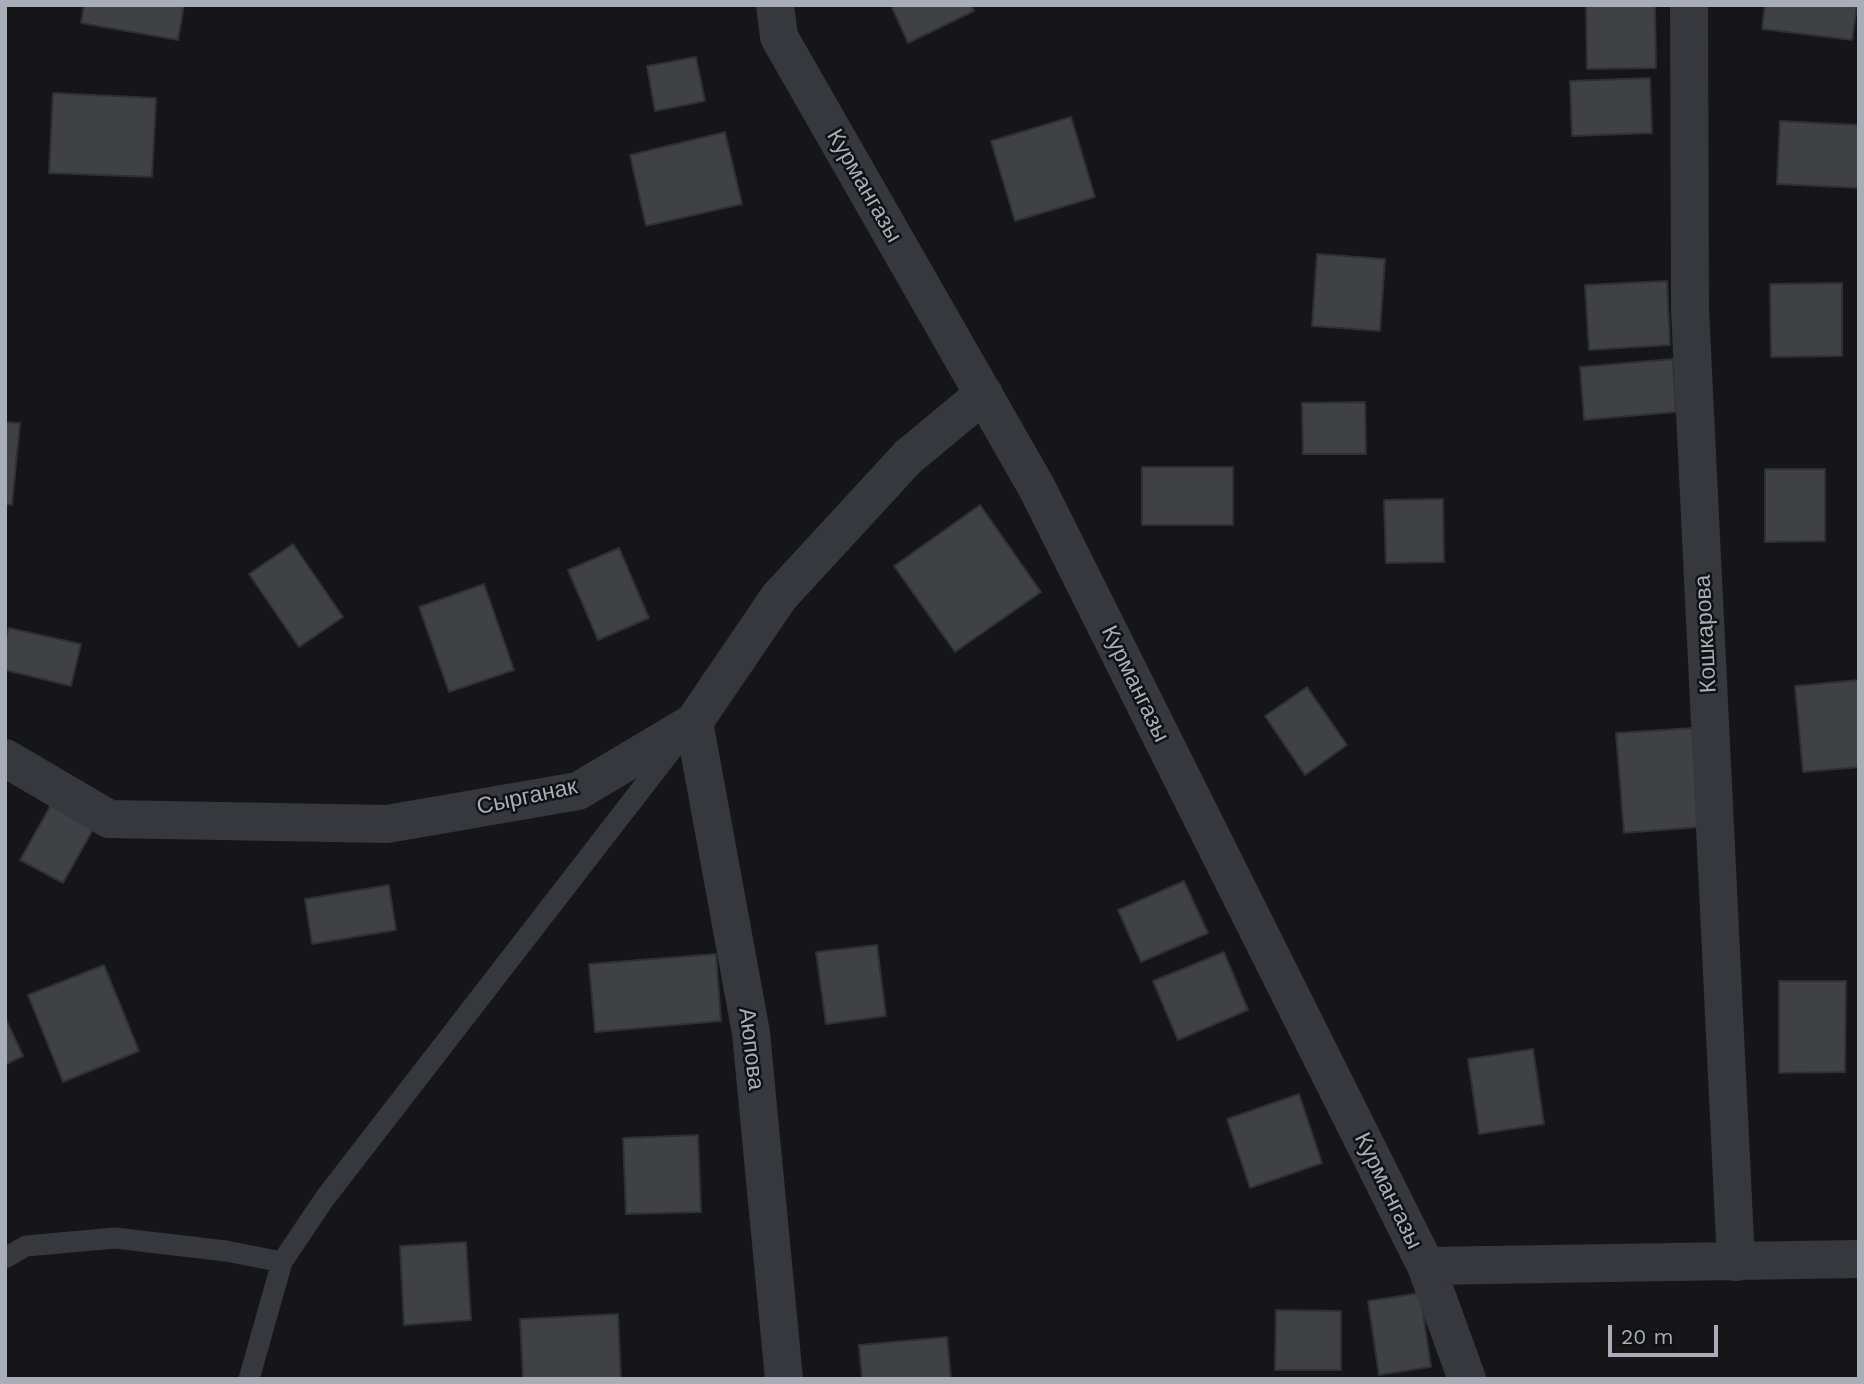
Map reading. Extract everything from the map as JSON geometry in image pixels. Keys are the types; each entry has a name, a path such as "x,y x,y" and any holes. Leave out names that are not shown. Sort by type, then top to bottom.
{"street":[{"name":"Курмангазы","path":"775,5 779,37 1044,500 1426,1266 1467,1379"},
{"name":"Кошкарова","path":"1689,5 1691,323 1737,1262"},
{"name":"Сырганак","path":"5,758 109,819 387,824 578,791 694,722 779,597 908,457 984,394"},
{"name":"Аюпова","path":"694,722 751,1033 784,1379"},
{"path":"1426,1266 1859,1259"}],"lane":[{"path":"249,1379 282,1262 325,1198 694,722"},
{"path":"5,1258 26,1246 115,1238 226,1251 282,1262"}],"building":[{"path":"84,5 184,5 178,40 81,23"},
{"path":"891,5 971,5 974,11 908,43"},
{"path":"1586,5 1655,5 1656,68 1587,69"},
{"path":"1765,5 1857,5 1852,40 1762,29"},
{"path":"696,57 705,101 655,111 647,66"},
{"path":"1650,78 1652,133 1572,136 1570,81"},
{"path":"53,93 156,98 152,177 49,173"},
{"path":"1071,117 1095,197 1015,221 991,141"},
{"path":"1780,121 1859,125 1859,188 1777,184"},
{"path":"725,132 742,204 646,226 630,155"},
{"path":"1317,254 1385,259 1380,331 1312,326"},
{"path":"1667,281 1670,345 1589,350 1585,285"},
{"path":"1842,283 1842,356 1771,357 1770,284"},
{"path":"1673,359 1676,412 1584,420 1580,367"},
{"path":"1365,402 1366,454 1303,454 1302,403"},
{"path":"5,422 20,423 12,505 5,504"},
{"path":"1142,467 1233,467 1233,525 1142,525"},
{"path":"1765,469 1825,469 1825,541 1765,542"},
{"path":"1443,499 1444,562 1386,563 1384,500"},
{"path":"980,505 1041,592 955,652 894,566"},
{"path":"293,544 343,617 299,647 249,574"},
{"path":"619,548 649,618 598,640 568,570"},
{"path":"484,584 514,670 449,692 419,607"},
{"path":"9,628 81,644 71,686 5,670 5,642"},
{"path":"1859,680 1859,767 1803,772 1795,686"},
{"path":"1307,687 1347,745 1305,775 1265,716"},
{"path":"1692,728 1700,827 1624,833 1616,733"},
{"path":"52,803 95,826 63,883 20,860"},
{"path":"1184,881 1208,933 1141,962 1118,910"},
{"path":"389,885 396,930 312,944 305,899"},
{"path":"877,945 886,1016 826,1024 816,952"},
{"path":"1224,952 1248,1010 1178,1040 1153,981"},
{"path":"716,954 721,1021 595,1032 589,964"},
{"path":"104,965 139,1051 63,1082 28,995"},
{"path":"1779,981 1846,981 1845,1072 1779,1073"},
{"path":"5,1017 23,1056 5,1065"},
{"path":"1533,1049 1544,1124 1479,1134 1468,1059"},
{"path":"1299,1094 1322,1163 1250,1188 1227,1119"},
{"path":"698,1135 701,1212 626,1214 623,1138"},
{"path":"466,1242 471,1320 404,1325 400,1246"},
{"path":"1420,1293 1431,1367 1379,1375 1368,1301"},
{"path":"1276,1310 1341,1311 1341,1370 1275,1370"},
{"path":"618,1314 621,1379 523,1379 520,1319"},
{"path":"947,1337 951,1379 862,1379 859,1345"}]}
